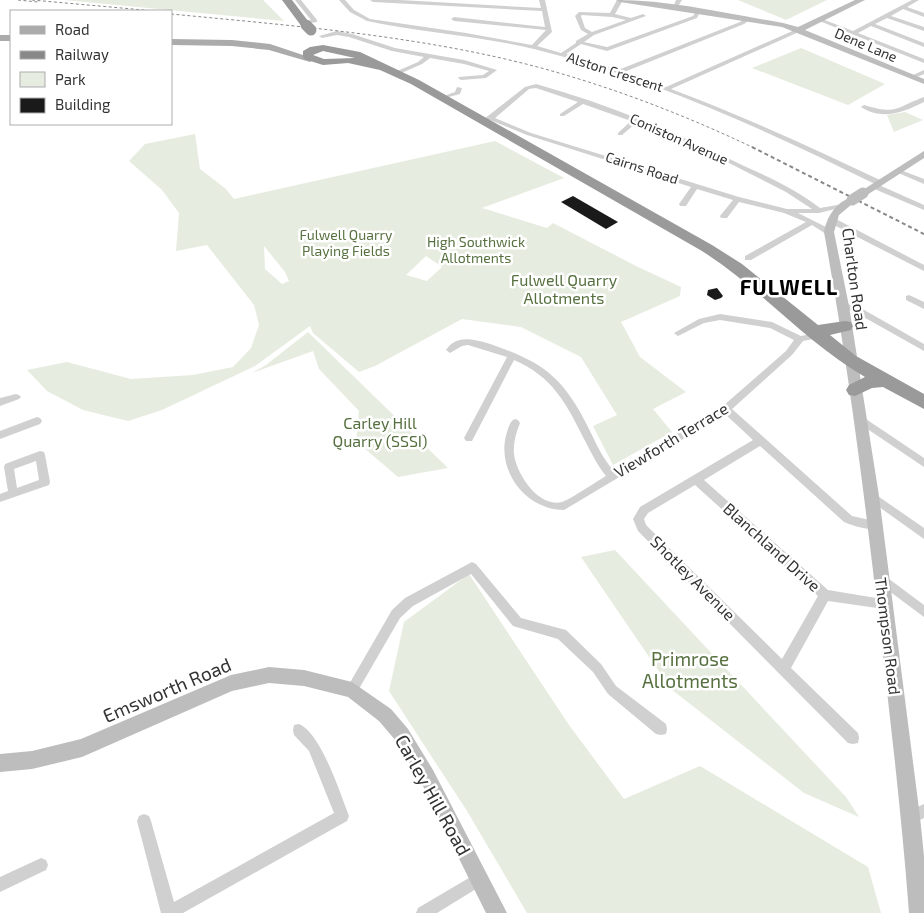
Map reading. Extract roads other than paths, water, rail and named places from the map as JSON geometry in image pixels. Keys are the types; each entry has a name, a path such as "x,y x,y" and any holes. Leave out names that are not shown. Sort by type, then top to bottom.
{"highway":[{"path":"287,0 320,42 312,53"},
{"path":"312,30 344,56 336,61"},
{"path":"312,53 338,50 375,62 495,123 737,267 886,380 921,400"},
{"path":"312,53 323,62 354,61 383,67"},
{"path":"822,332 845,326"},
{"path":"849,353 921,400"},
{"path":"855,390 868,382 886,380"}],"main road":[{"name":"Dene Lane","path":"620,0 677,3 699,11 783,25 800,30 924,82"},
{"path":"800,30 861,0"},
{"path":"172,42 232,43 312,53"},
{"path":"847,203 924,154"},
{"name":"Charlton Road","path":"847,203 831,220 829,232 843,306 849,353"},
{"name":"Thompson Road","path":"849,353 872,496 884,604 917,814 920,913"},
{"name":"Emsworth Road","path":"0,763 32,760 82,748 231,683 269,675 304,678 352,690"},
{"name":"Carley Hill Road","path":"352,690 385,715 402,735 426,776 497,913"}],"street":[{"path":"298,0 315,21 312,30 350,35 394,50 464,62 494,70 477,80 462,78"},
{"name":"Alston Crescent","path":"342,0 352,11 369,20 532,47 563,54 619,72 753,123 924,208"},
{"path":"373,0 545,10"},
{"path":"532,47 549,32 542,0"},
{"path":"612,15 620,0"},
{"path":"854,33 916,0"},
{"path":"392,9 395,2"},
{"path":"425,12 427,4"},
{"path":"902,7 924,15"},
{"path":"578,42 607,48 613,47 695,17 699,11"},
{"path":"592,34 583,29 579,14 590,12 631,20"},
{"path":"563,54 592,34 643,16"},
{"path":"887,16 924,29"},
{"path":"454,19 549,29"},
{"path":"619,72 746,20"},
{"path":"820,20 924,61"},
{"path":"871,24 924,45"},
{"path":"666,89 800,30"},
{"path":"397,73 420,63 429,56"},
{"path":"912,77 924,72"},
{"name":"Coniston Avenue","path":"495,123 530,86 536,86 636,120 744,168 804,200 819,211"},
{"path":"443,98 460,92"},
{"path":"864,106 876,112 894,113 901,112 924,99"},
{"path":"562,115 583,101"},
{"path":"620,134 636,120"},
{"name":"Cairns Road","path":"495,123 737,199 787,211 829,232"},
{"path":"898,171 924,182"},
{"path":"683,204 695,186"},
{"path":"724,216 737,199"},
{"name":"Cairns Road","path":"787,211 819,211 847,203"},
{"path":"831,220 924,268"},
{"path":"748,258 812,222"},
{"path":"909,298 924,306"},
{"path":"843,306 856,309 924,348"},
{"path":"679,334 702,321 720,317 772,325 800,339 822,332"},
{"name":"Viewforth Terrace","path":"515,423 510,438 509,453 517,474 532,497 552,506 564,506 726,409 789,353 800,339"},
{"path":"451,351 456,344 468,341 512,355 546,374 553,380 585,430 601,463 613,476"},
{"path":"469,438 512,355"},
{"path":"0,402 16,397"},
{"path":"726,409 848,518 857,522 875,525"},
{"path":"860,419 924,463"},
{"path":"0,435 37,421"},
{"name":"Shotley Avenue","path":"760,441 644,510 638,519 642,528 853,738"},
{"name":"Blanchland Drive","path":"696,479 825,595 884,604"},
{"path":"0,498 13,493"},
{"path":"872,496 924,534"},
{"path":"352,690 396,614 409,602 472,567 517,622 562,634 597,668 612,690 661,729"},
{"path":"881,578 924,612"},
{"path":"784,668 825,595"},
{"path":"144,821 169,913 342,816 314,747 299,730"},
{"path":"0,885 41,865"},
{"path":"423,913 479,879"}],"railway":[{"path":"18,0 38,2"},
{"path":"32,0 144,10"},
{"path":"172,14 406,40 499,58 545,69 625,94 677,114 754,148"},
{"path":"754,148 924,234"}],"district":[{"name":"FULWELL","path":"789,288"}],"park label":[{"name":"Fulwell Quarry Playing Fields","path":"346,244"},
{"name":"High Southwick Allotments","path":"476,250"},
{"name":"Fulwell Quarry Allotments","path":"564,289"},
{"name":"Carley Hill Quarry (SSSI)","path":"380,432"},
{"name":"Primrose Allotments","path":"690,670"}]}
